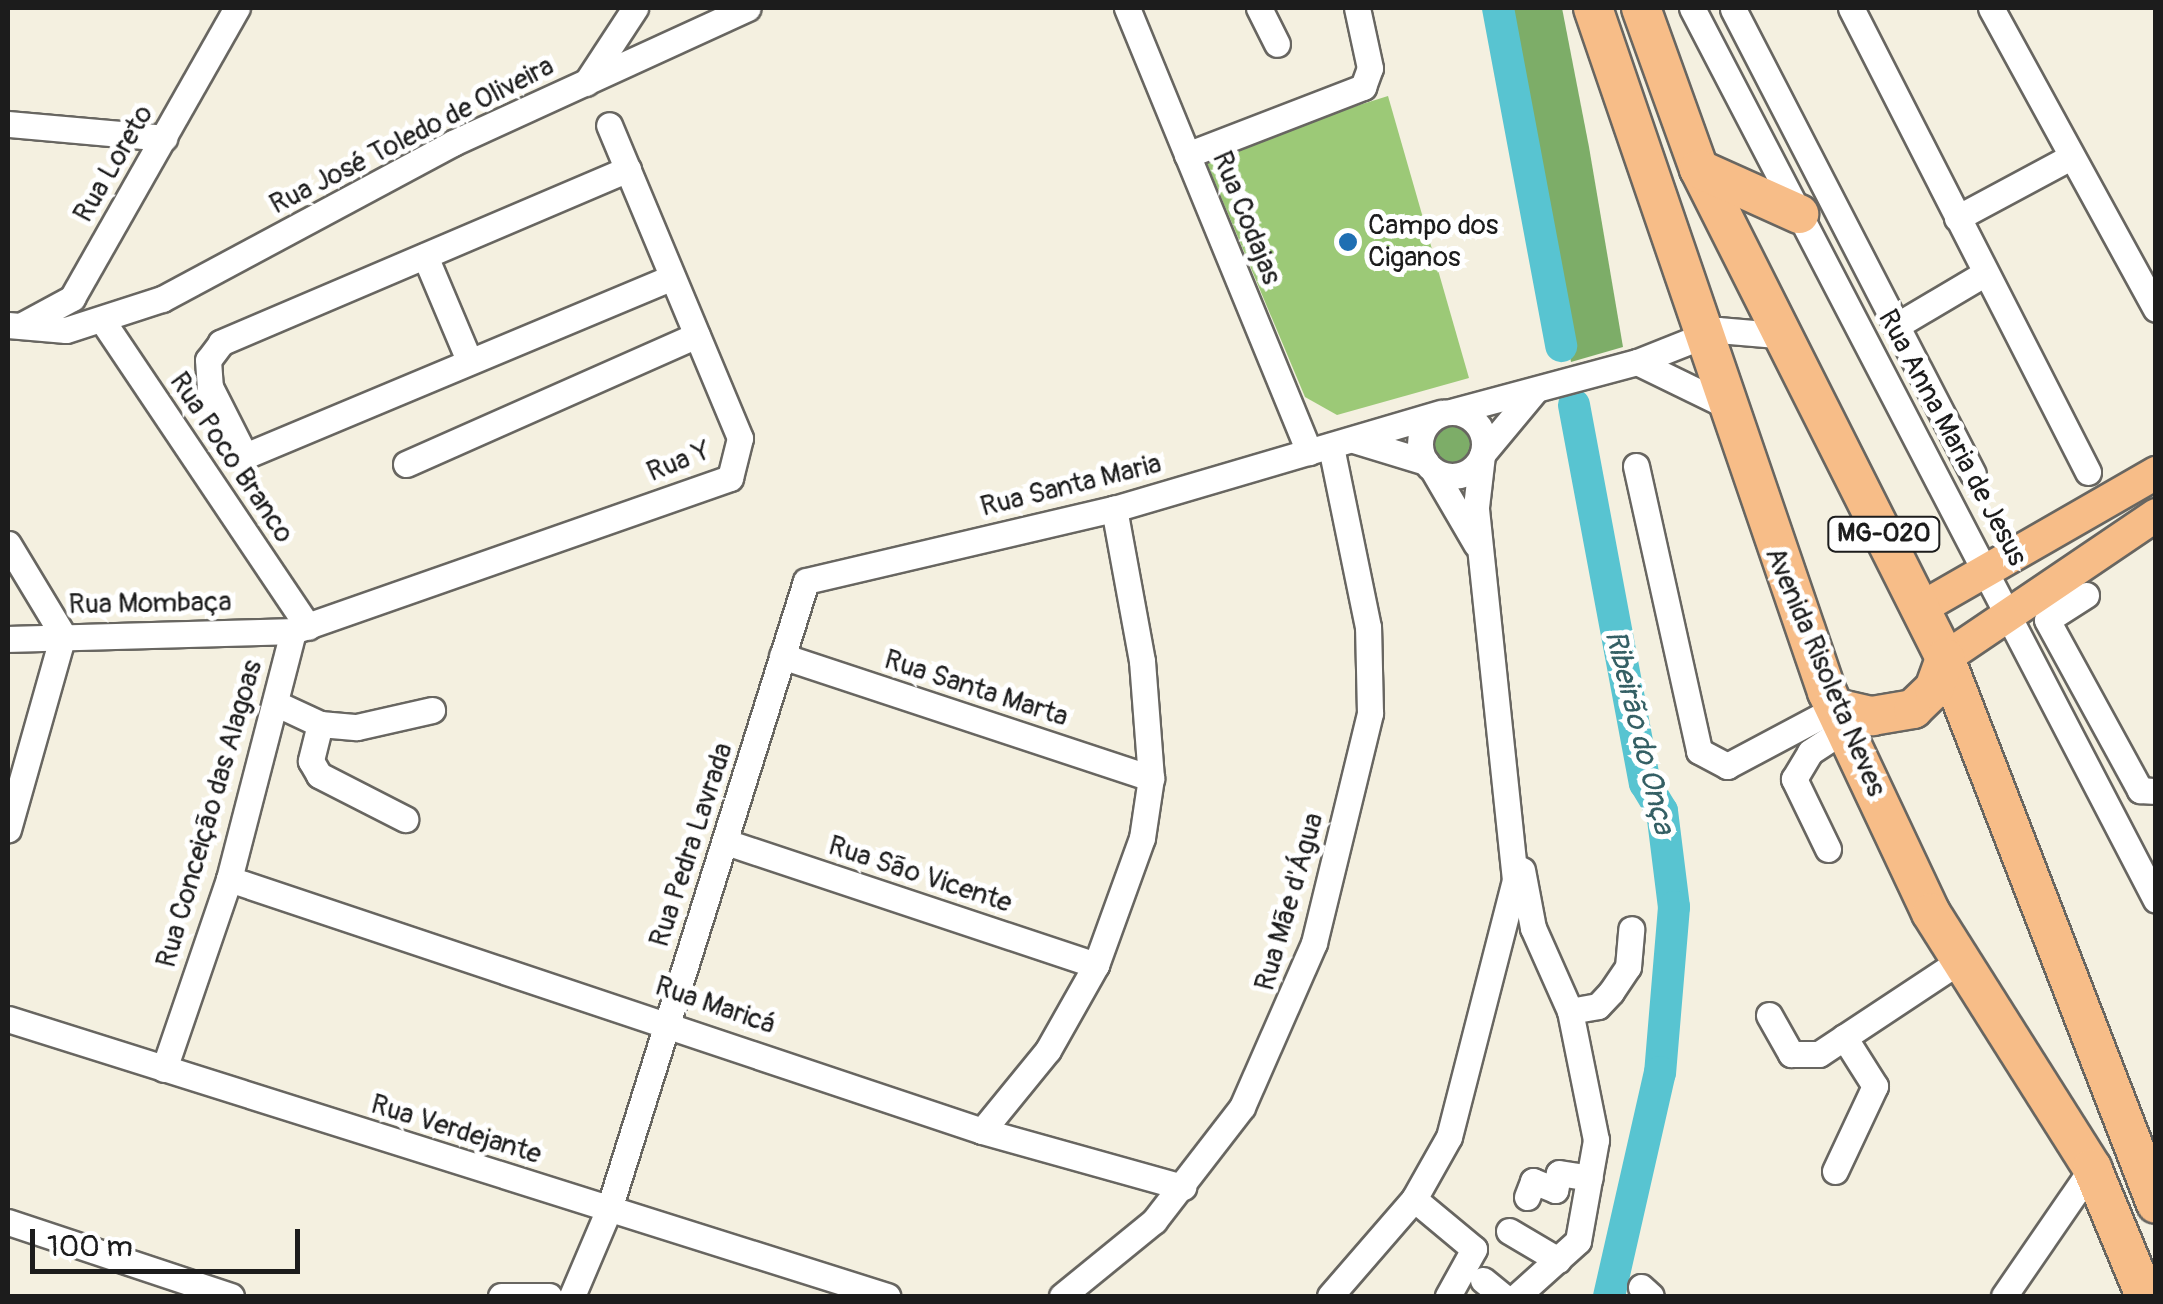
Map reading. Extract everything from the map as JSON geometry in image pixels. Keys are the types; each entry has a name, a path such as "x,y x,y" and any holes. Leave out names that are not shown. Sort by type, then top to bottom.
{"highway":[{"name":"Avenida Risoleta Neves","path":"1593,8 1723,404 1840,719 1961,960 2092,1168 2145,1296"},
{"name":"MG-020","path":"1641,8 1699,170 1777,335 1922,607 1945,658 2156,1204"},
{"path":"1699,170 1799,214"},
{"path":"1840,719 1913,709 1934,688 1945,658"}],"main road":[{"path":"1922,607 1992,572 2156,473"},
{"path":"1945,658 2009,609 2156,515"}],"street":[{"name":"Rua Loreto","path":"13,326 72,298 237,8"},
{"path":"586,83 635,8"},
{"name":"Rua José Toledo de Oliveira","path":"104,322 586,83 748,8"},
{"name":"Rua Codajas","path":"1127,8 1187,155 1329,445"},
{"path":"1259,8 1277,44"},
{"path":"1187,155 1344,99 1370,68 1357,8"},
{"name":"Rua Anna Maria de Jesus","path":"1692,8 1992,572 2156,900"},
{"path":"1851,8 2088,472"},
{"path":"1990,8 2156,309"},
{"path":"1733,10 1972,474"},
{"path":"8,124 164,138"},
{"name":"Rua Y","path":"301,629 730,478 740,438 609,125"},
{"path":"1956,218 2072,156"},
{"path":"628,169 221,343 208,360 210,387 245,456 672,277"},
{"path":"425,256 469,360"},
{"path":"1896,326 1984,274"},
{"path":"13,326 104,322"},
{"name":"Rua Poco Branco","path":"104,322 301,629"},
{"path":"406,464 696,334"},
{"name":"Rua Santa Maria","path":"806,581 1114,508 1629,363 1699,334 1777,335"},
{"path":"1629,363 1723,404"},
{"path":"1329,445 1463,474 1547,384"},
{"path":"1481,553 1429,466 1422,434 1447,412 1478,424 1483,453 1481,553 1518,850 1533,928 1570,1010 1575,1067 1596,1118 1578,1240 1517,1296"},
{"name":"Rua Mãe d'Água","path":"1062,1296 1182,1187 1242,1107 1284,1026 1366,729 1368,628 1329,445"},
{"path":"1636,466 1698,751 1727,766 1840,719"},
{"path":"982,1131 1048,1050 1096,965 1132,874 1151,778 1142,661 1114,508"},
{"path":"8,544 62,635 8,829"},
{"name":"Rua Pedra Lavrada","path":"572,1296 610,1209 806,581"},
{"path":"2086,596 2047,620 2140,790 2156,791"},
{"name":"Rua Mombaça","path":"8,639 301,629"},
{"name":"Rua Conceição das Alagoas","path":"164,1070 229,880 274,703 301,629"},
{"name":"Rua Santa Marta","path":"782,656 1151,778"},
{"path":"274,703 320,724 358,727 432,710"},
{"path":"1828,849 1794,778 1810,752 1840,719"},
{"path":"320,724 310,760 319,775 405,819"},
{"name":"Rua São Vicente","path":"726,842 1096,965"},
{"path":"1330,1296 1414,1200 1468,1088 1518,850"},
{"name":"Rua Maricá","path":"229,880 666,1021 982,1131 1182,1187"},
{"path":"1570,1010 1598,1006 1612,992 1628,967 1631,929"},
{"path":"1768,1015 1791,1054 1819,1054 1961,960"},
{"name":"Rua Verdejante","path":"8,1019 887,1296"},
{"path":"1834,1171 1875,1086 1844,1037"},
{"path":"2059,1205 2071,1133"},
{"path":"2004,1296 2059,1205 2092,1168"},
{"path":"1527,1197 1534,1182 1554,1190 1558,1173 1590,1178"},
{"path":"1414,1200 1474,1249 1448,1296"},
{"path":"8,1222 231,1296"},
{"path":"1509,1231 1558,1260"},
{"path":"501,1296 549,1296"}],"green space":[{"path":"1502,8 1562,8 1623,347 1571,362"},
{"name":"Campo dos Ciganos","path":"1388,96 1469,378 1337,415 1305,397 1203,154"},
{"path":"1453,418 1471,426 1479,444 1471,462 1453,470 1435,462 1427,444 1435,426"}],"waterway":[{"name":"Ribeirão do Onça","path":"1498,8 1561,346"},
{"name":"Ribeirão do Onça","path":"1574,405 1645,783 1662,811 1674,907 1660,1072 1609,1296"}],"place":[{"name":"Campo dos Ciganos","path":"1348,242"}]}
